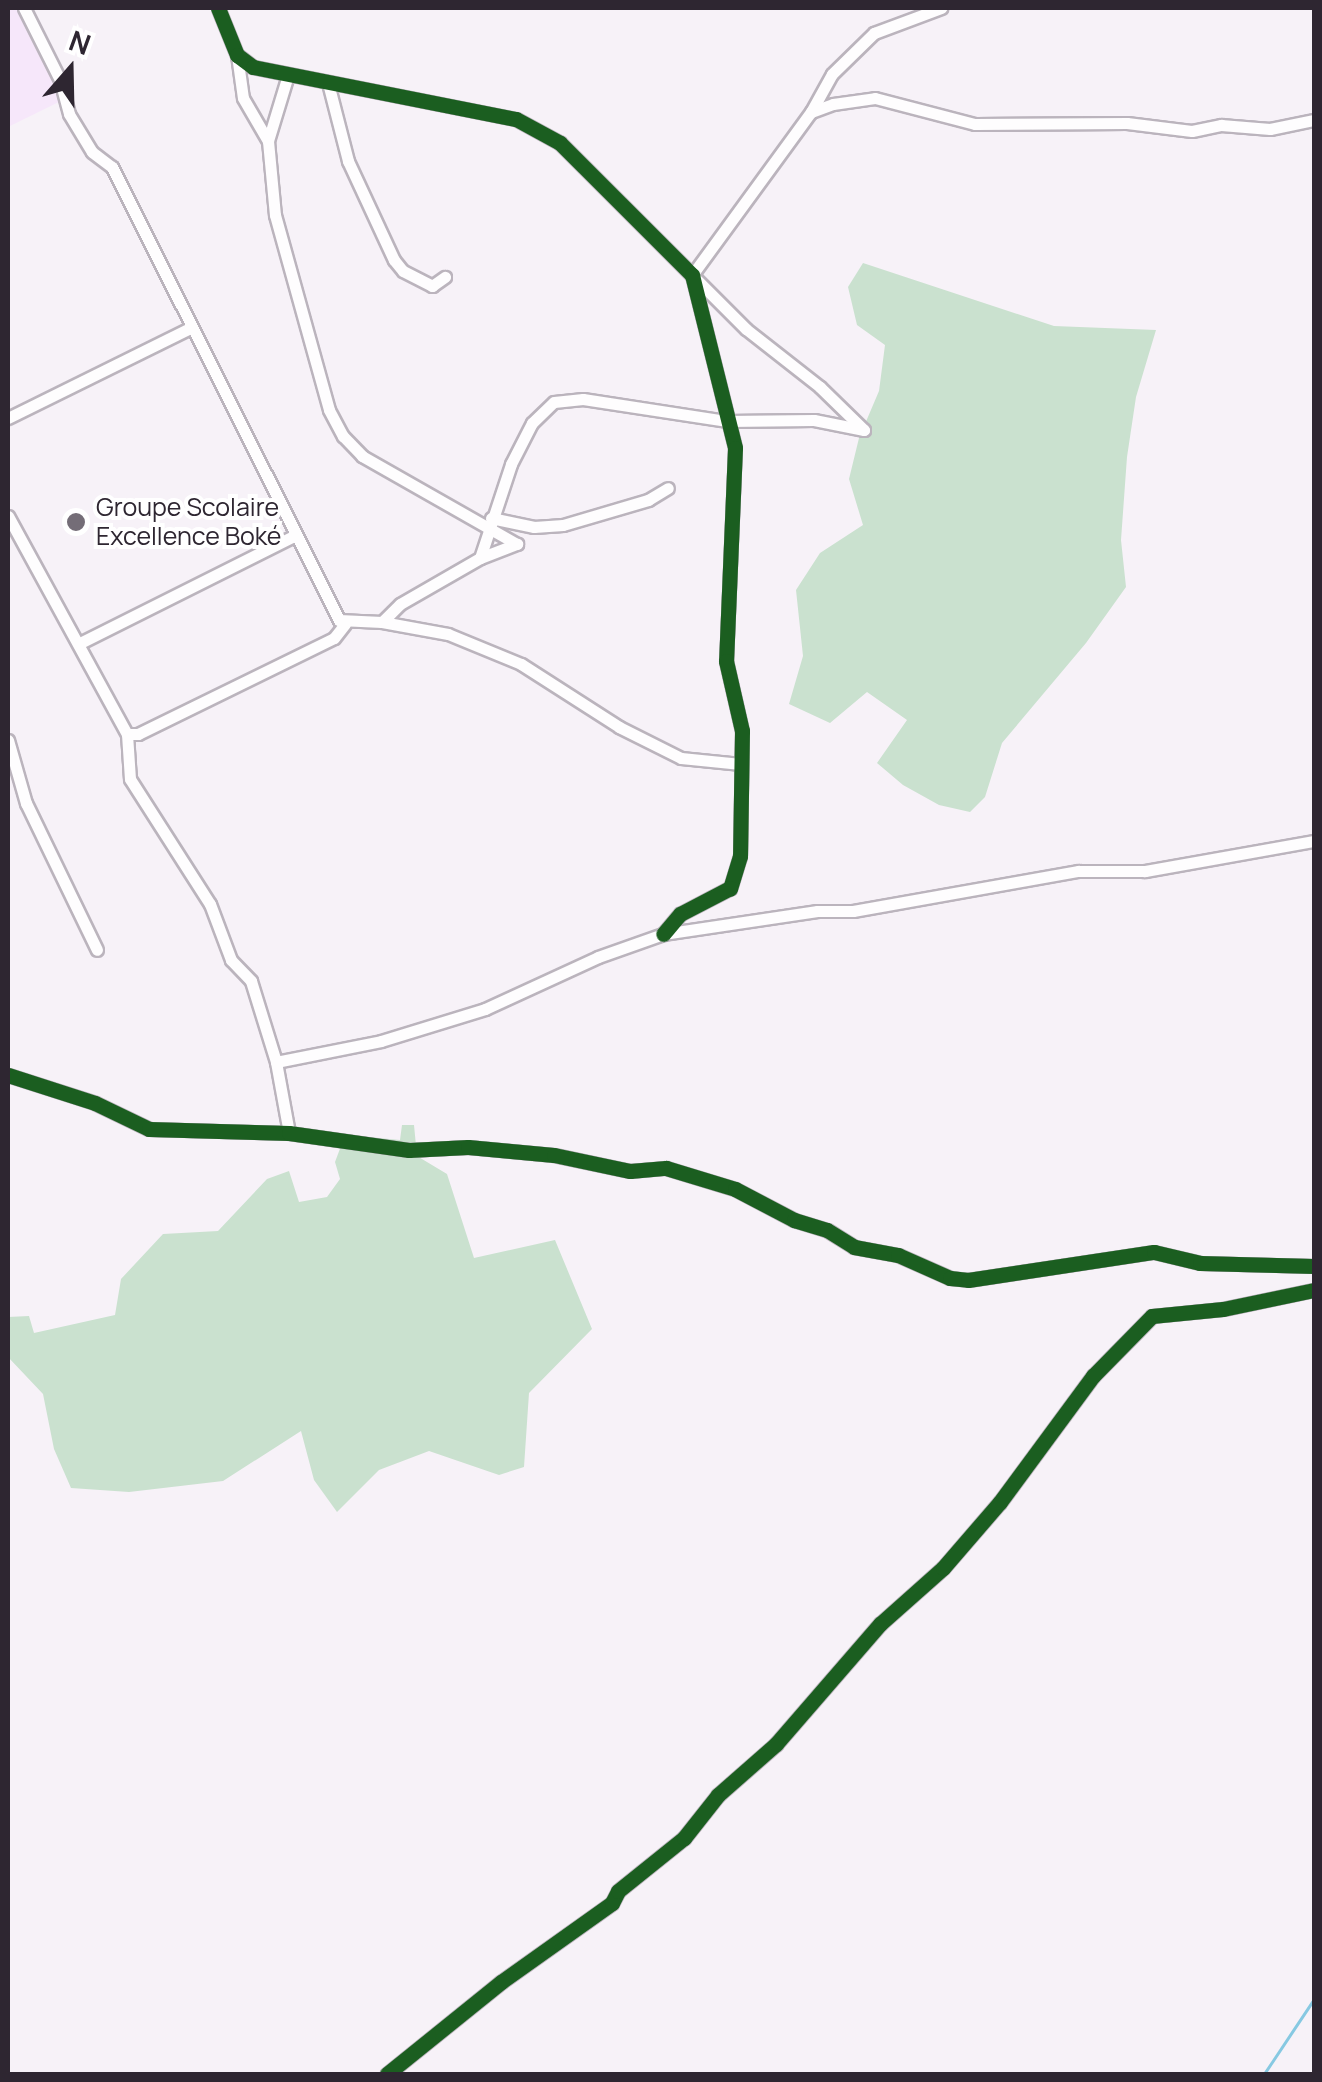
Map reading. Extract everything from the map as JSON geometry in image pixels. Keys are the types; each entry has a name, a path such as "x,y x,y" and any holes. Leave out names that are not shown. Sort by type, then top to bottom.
{"street":[{"path":"24,8 60,80 70,114 92,152 112,167 339,620 345,624 382,622 448,634 521,664 619,727 681,758 740,764"},
{"path":"218,8 237,55 243,98 268,141"},
{"path":"663,934 680,914 730,888 740,856 742,731 726,660 734,448 692,276 812,112 813,102 832,74 874,33 941,8"},
{"path":"237,55 253,67 516,119 560,144 746,330 820,387 864,430 814,420 727,421 583,400 554,402 532,423 511,464 480,558"},
{"path":"288,75 268,141 275,216 304,307 308,340 337,426 362,456 490,522 517,544 480,558 400,604 382,622"},
{"path":"328,83 348,162 394,260 403,271 432,286 445,278"},
{"path":"812,112 832,104 875,98 975,124 1127,123 1192,131 1220,125 1270,128 1314,120"},
{"path":"8,418 192,328"},
{"path":"490,522 564,526 648,500 668,488"},
{"path":"8,516 80,642 108,706 127,734 130,779 210,904 231,960 251,981 276,1062 289,1133"},
{"path":"80,642 294,536"},
{"path":"127,734 138,734 334,638 345,624"},
{"path":"8,740 26,802 97,950"},
{"path":"276,1062 381,1041 484,1009 581,964 663,934 818,911 852,911 1078,871 1145,870 1314,840"},
{"path":"8,1075 95,1103 149,1129 289,1133 409,1150 468,1148 554,1155 630,1171 666,1168 735,1189 794,1220 828,1230 854,1246 898,1256 950,1278 968,1280 1154,1252 1200,1263 1314,1266"},
{"path":"387,2074 501,1982 612,1903 618,1892 684,1838 718,1795 776,1744 880,1624 943,1568 1000,1502 1093,1376 1152,1316 1223,1309 1314,1290"}],"shaded area":[{"path":"8,8 21,8 67,98 8,127"}],"green space":[{"path":"863,263 1054,326 1156,330 1136,397 1127,457 1121,540 1126,587 1086,643 1002,743 985,797 970,812 939,805 903,785 877,763 907,720 867,692 830,723 789,704 803,656 796,590 820,553 863,525 849,479 859,438 879,391 885,345 857,325 848,287"},
{"path":"402,1125 414,1125 417,1156 447,1174 474,1258 555,1240 592,1329 529,1393 524,1467 499,1475 429,1451 379,1470 337,1512 314,1480 301,1431 223,1481 129,1492 71,1488 54,1449 43,1394 8,1357 8,1317 29,1316 34,1333 115,1315 121,1279 163,1234 218,1231 267,1179 289,1171 299,1202 327,1197 340,1179 335,1162 341,1146 358,1136 400,1140"}],"waterway":[{"path":"1264,2074 1314,1999"}],"cycle path":[{"path":"218,8 237,55 253,67 516,119 560,143 692,275 735,448 726,661 742,731 740,856 730,888 680,914 663,934"},
{"path":"8,1075 95,1103 149,1129 289,1133 409,1150 468,1147 554,1155 630,1171 666,1168 735,1189 794,1220 827,1230 854,1247 898,1255 950,1278 968,1280 1154,1252 1200,1263 1314,1266"},
{"path":"387,2074 501,1982 612,1903 618,1891 684,1838 718,1795 776,1744 880,1624 943,1568 1000,1502 1093,1376 1152,1316 1223,1309 1314,1290"}],"place":[{"name":"Groupe Scolaire Excellence Boké","path":"76,522"}]}
